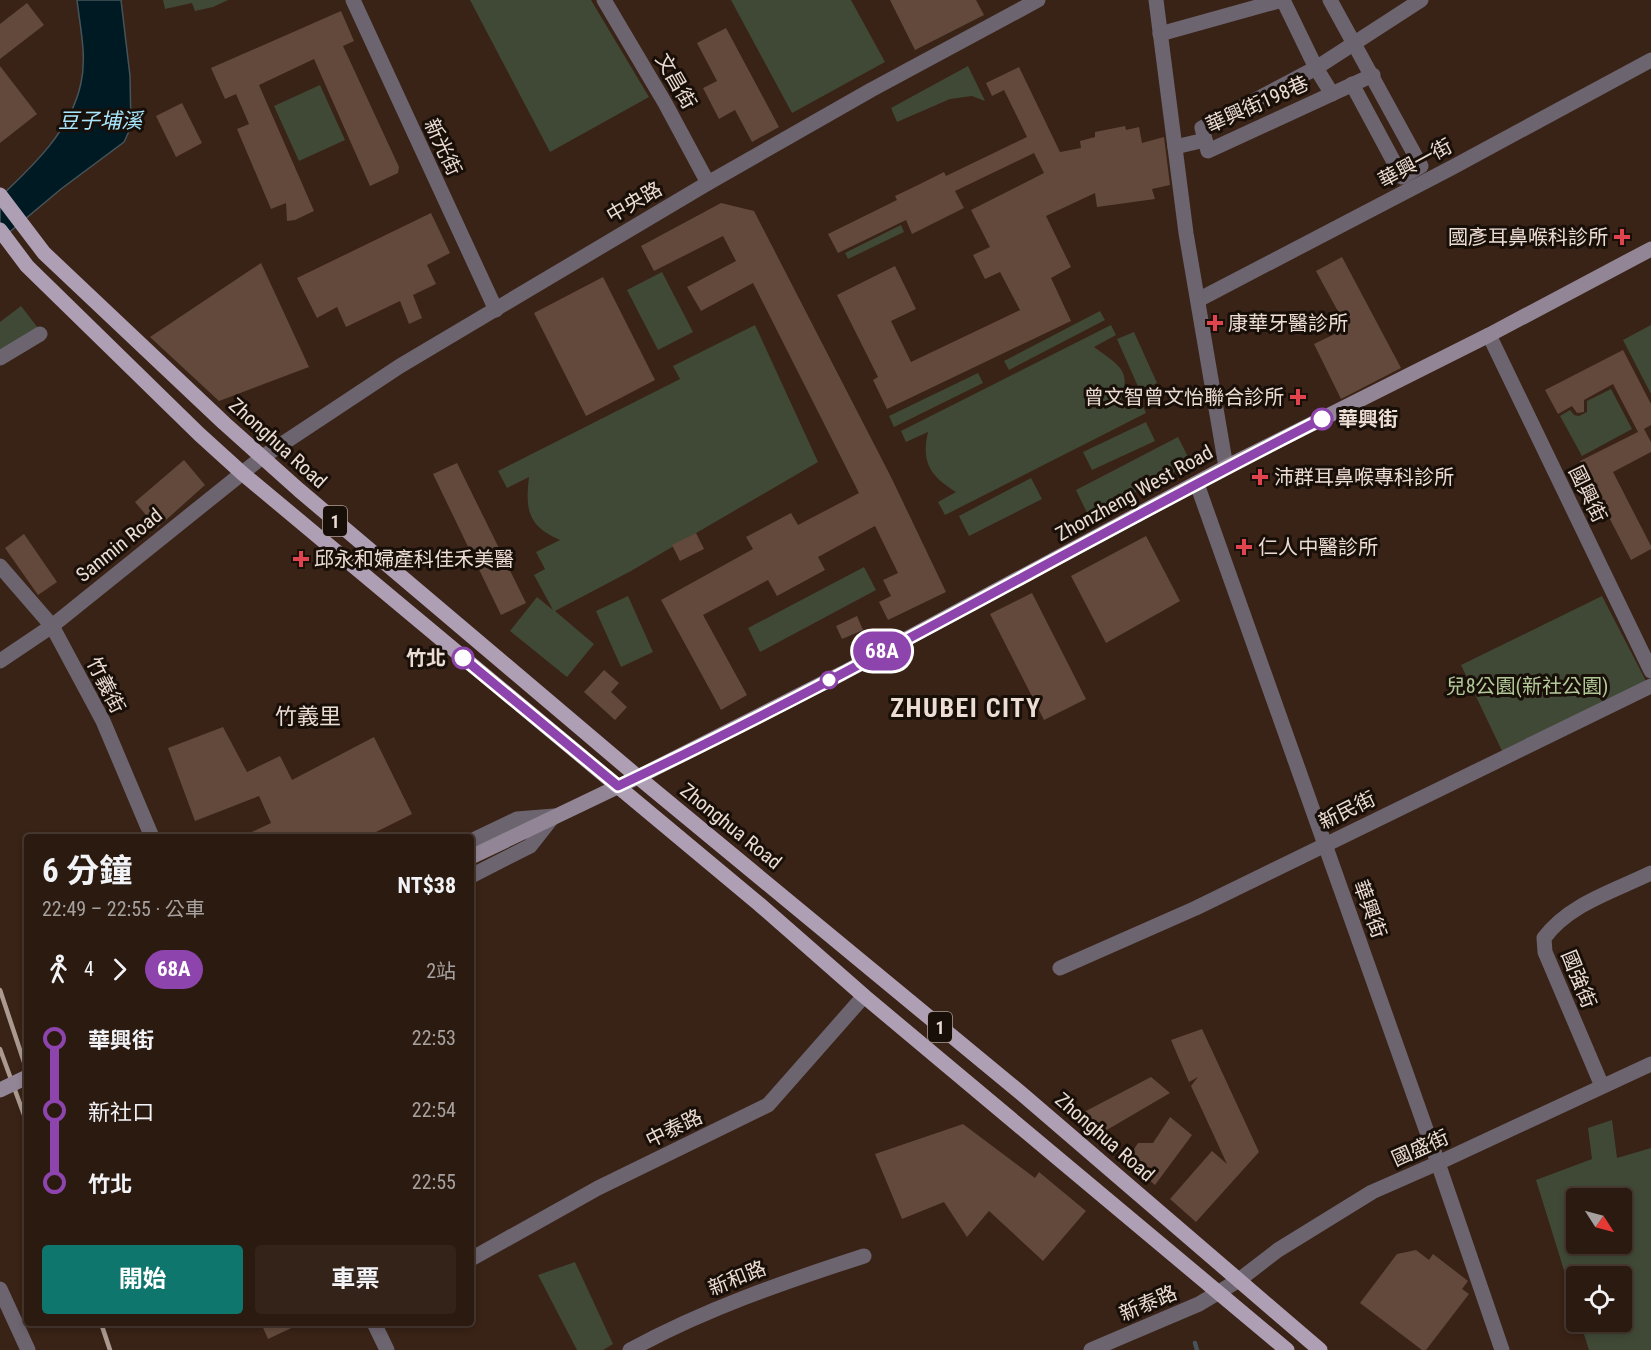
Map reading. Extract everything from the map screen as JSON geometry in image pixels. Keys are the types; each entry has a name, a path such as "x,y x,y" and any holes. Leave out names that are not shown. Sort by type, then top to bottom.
{"main road":[{"name":"Zhonghua Road","path":"0,195 44,253 261,458 638,777 1023,1094 1320,1350"},
{"name":"1","path":"0,230 27,266 208,443 242,473 759,904 864,996 1287,1350"},
{"name":"Zhonzheng West Road","path":"474,856 638,777 843,673 1226,467 1489,335 1651,249"},
{"path":"0,1090 24,1078"}],"street":[{"name":"新光街","path":"353,0 496,310"},
{"name":"文昌街","path":"604,0 665,103 708,183"},
{"name":"中央路","path":"261,458 400,366 708,183 880,85 1038,0"},
{"path":"1156,0 1174,147 1226,467"},
{"path":"1160,34 1282,0 1316,68 1421,0"},
{"path":"1330,0 1421,166 1402,177 1352,84"},
{"name":"華興一街","path":"1198,300 1453,167 1651,60"},
{"name":"華興街198巷","path":"1332,94 1316,68 1202,128 1208,151 1332,94 1372,75"},
{"name":"華興街198巷","path":"1174,147 1205,140"},
{"path":"0,358 40,334"},
{"name":"國興街","path":"1489,335 1651,671"},
{"name":"Sanmin Road","path":"0,661 52,626 261,458"},
{"name":"華興街","path":"1197,484 1502,1350"},
{"name":"竹義街","path":"0,566 52,626 103,721 151,834"},
{"name":"新民街","path":"1060,968 1196,908 1651,686"},
{"path":"474,840 517,819 554,816"},
{"path":"474,874 530,846 554,816"},
{"name":"國強街","path":"1602,1086 1545,952 1544,938 1556,922 1574,909 1651,873"},
{"name":"中泰路","path":"474,1258 598,1188 768,1105 864,996"},
{"name":"國盛街","path":"1220,1293 1278,1250 1372,1192 1438,1164 1651,1064"},
{"name":"新和路","path":"630,1350 670,1328 770,1287 864,1256"},
{"path":"0,1288 28,1350"},
{"name":"新泰路","path":"1091,1350 1220,1293"},
{"path":"375,1326 387,1350"}],"green space":[{"path":"163,0 228,0 213,7 195,11 192,3 165,9"},
{"path":"470,0 591,0 649,97 550,152"},
{"path":"731,0 851,0 885,62 792,113"},
{"path":"968,66 985,101 972,96 950,99 897,122 891,108"},
{"path":"320,85 345,140 299,161 274,106"},
{"path":"901,225 904,232 848,259 845,253"},
{"path":"662,272 693,332 658,350 627,290"},
{"path":"21,306 38,328 0,351 0,322"},
{"path":"1100,311 1105,320 1009,370 1004,361"},
{"path":"755,325 818,462 631,571 555,611 594,644 567,677 510,631 537,597 553,610 534,575 545,569 536,552 560,540 541,529 531,516 528,499 529,477 507,488 498,471 680,379 673,366"},
{"path":"1111,325 1116,335 1094,347 1118,366 1122,372 1124,386 1118,408 1139,398 1146,413 945,515 938,502 956,492 940,480 930,467 926,452 928,432 906,442 901,431"},
{"path":"1651,325 1651,394 1623,340"},
{"path":"1134,332 1157,383 1140,391 1117,339"},
{"path":"978,373 983,383 894,427 889,416"},
{"path":"1611,389 1632,429 1582,456 1560,416 1570,410 1574,415 1579,416 1587,412 1587,401"},
{"path":"1146,422 1155,441 1092,470 1083,452"},
{"path":"1178,437 1191,463 1089,517 1076,490"},
{"path":"1031,478 1042,499 969,536 959,516"},
{"path":"864,567 876,590 760,652 748,628"},
{"path":"628,596 653,652 621,667 596,611"},
{"name":"兒8公園(新社公園)","path":"1602,596 1646,681 1503,753 1461,665"},
{"path":"1612,1120 1617,1158 1651,1148 1651,1350 1589,1350 1583,1332 1632,1332 1632,1266 1566,1266 1566,1277 1536,1180 1592,1159 1588,1128"},
{"path":"575,1262 613,1344 603,1350 577,1350 538,1275"}],"water":[{"name":"豆子埔溪","path":"77,0 121,0 130,76 131,127 124,142 61,189 0,240 0,197 50,146 76,100 83,73"}],"building":[{"path":"890,0 976,0 984,15 915,50"},
{"path":"27,3 44,25 0,59 0,24"},
{"path":"341,11 354,41 343,46 399,167 398,173 370,186 314,59 259,85 314,211 295,220 287,221 286,203 271,209 237,129 249,124 236,94 225,99 211,68"},
{"path":"726,28 779,127 752,142 735,110 719,119 703,88 717,81 697,43"},
{"path":"0,66 37,114 0,143"},
{"path":"1019,67 1060,152 1081,148 1080,141 1095,137 1095,132 1125,126 1126,130 1139,127 1142,143 1164,137 1170,185 1152,189 1155,199 1097,207 1095,193 1046,216 1071,267 1051,278 1071,321 887,409 873,380 878,377 837,295 895,266 916,309 891,321 911,362 1020,310 1000,272 985,279 973,255 990,247 971,210 1044,173 1034,153 955,191 964,208 912,234 906,220 838,253 828,234 897,200 895,196 944,172 946,176 1027,137 1004,90 992,96 986,83"},
{"path":"182,103 202,143 176,157 156,116"},
{"path":"721,203 754,211 891,477 946,592 888,620 879,602 891,596 883,580 898,573 875,526 818,557 825,570 777,596 768,580 703,615 747,695 721,710 661,600 753,549 746,537 791,513 798,525 859,493 753,283 701,311 687,287 736,261 723,236 654,271 641,246"},
{"path":"431,213 450,253 427,265 436,284 413,295 422,318 409,324 400,301 346,327 337,307 317,318 297,278"},
{"path":"1342,257 1401,368 1341,399 1314,344 1347,328 1316,271"},
{"path":"261,263 309,367 219,401 150,337"},
{"path":"603,277 655,380 586,416 534,313"},
{"path":"1623,350 1651,404 1651,425 1644,429 1651,442 1651,452 1613,472 1651,546 1651,549 1631,560 1580,461 1638,432 1613,384 1584,400 1584,412 1577,413 1572,406 1558,414 1545,390"},
{"path":"184,460 205,485 157,528 135,502"},
{"path":"457,463 526,603 501,615 433,474"},
{"path":"696,533 704,549 680,561 672,545"},
{"path":"24,534 57,582 38,595 5,548"},
{"path":"1146,536 1180,601 1106,643 1071,576"},
{"path":"1032,593 1086,699 1044,720 990,614"},
{"path":"857,616 863,630 842,639 836,626"},
{"path":"604,670 619,683 611,692 627,707 615,720 584,692"},
{"path":"223,727 247,772 280,756 292,780 374,737 412,814 372,834 247,834 271,823 259,796 195,821 168,748"},
{"path":"1202,1029 1259,1152 1196,1222 1170,1199 1212,1151 1227,1164 1191,1086 1198,1077 1189,1082 1171,1040"},
{"path":"1151,1077 1170,1093 1105,1131 1084,1112"},
{"path":"1170,1117 1192,1135 1155,1185 1141,1173 1143,1170 1132,1160 1131,1154 1138,1143 1153,1143"},
{"path":"963,1124 1035,1178 1039,1172 1086,1211 1043,1261 989,1211 967,1237 944,1202 902,1219 875,1154"},
{"path":"1416,1250 1429,1260 1433,1254 1468,1281 1462,1289 1469,1294 1426,1350 1422,1350 1360,1303 1397,1254"},
{"path":"262,1326 296,1326 268,1339"}],"waterway":[{"path":"1195,1343 1197,1350"}],"railway":[{"path":"0,990 24,1062"},
{"path":"0,1049 24,1115"},
{"path":"102,1326 110,1350"}],"bus line":[{"name":"68A","path":"463,658 618,786 843,673 1031,574 1226,467 1322,419"}],"place":[{"name":"國彥耳鼻喉科診所","path":"1622,237"},
{"name":"康華牙醫診所","path":"1215,323"},
{"name":"曾文智曾文怡聯合診所","path":"1298,397"},
{"name":"華興街","path":"1322,419"},
{"name":"沛群耳鼻喉專科診所","path":"1260,477"},
{"name":"仁人中醫診所","path":"1244,547"},
{"name":"邱永和婦產科佳禾美醫","path":"301,559"},
{"name":"竹北","path":"463,658"}],"district":[{"name":"ZHUBEI CITY","path":"966,708"},
{"name":"竹義里","path":"308,716"}]}
